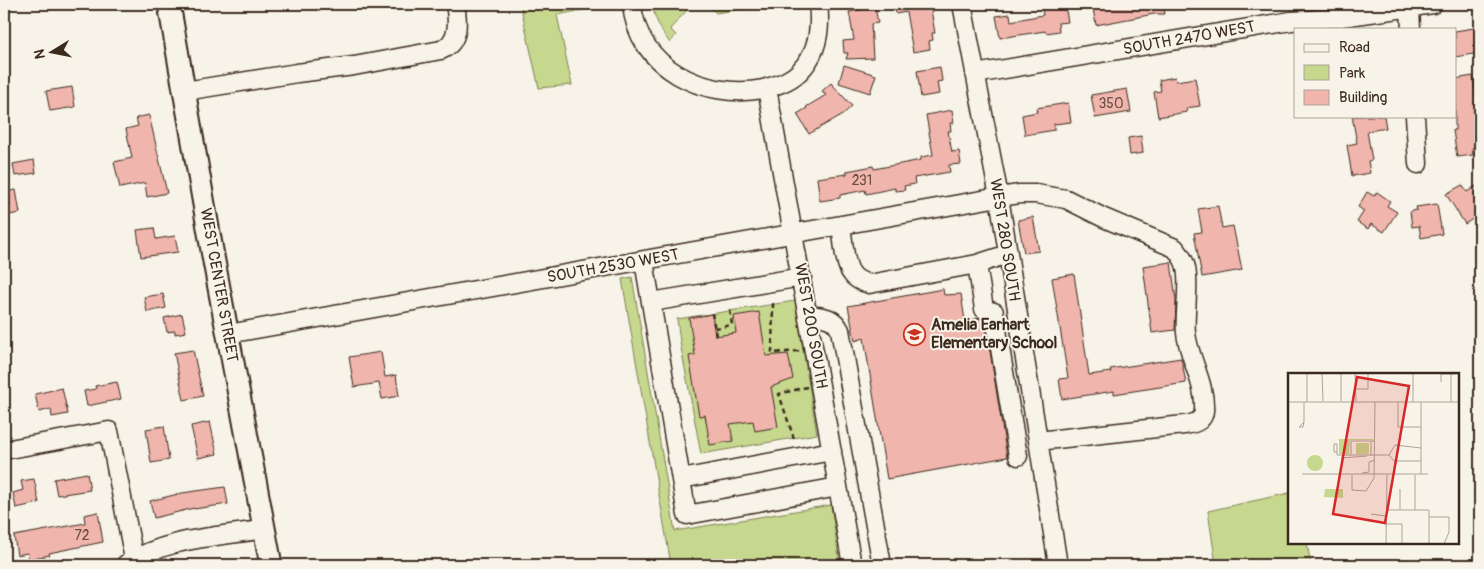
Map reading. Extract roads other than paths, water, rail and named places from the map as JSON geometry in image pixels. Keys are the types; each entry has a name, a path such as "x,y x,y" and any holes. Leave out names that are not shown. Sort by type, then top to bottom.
{"main road":[{"name":"WEST CENTER STREET","path":"169,4 271,565"}],"street":[{"path":"185,91 305,71 354,66 441,50 448,47 456,34 455,4"},
{"path":"632,4 642,37 652,54 674,74 692,82 722,90 751,91 768,88 794,76 805,67 815,48 819,34 818,4"},
{"name":"WEST 280 SOUTH","path":"962,4 999,197 1058,565"},
{"name":"SOUTH 2470 WEST","path":"975,74 1346,10 1433,4"},
{"path":"1410,7 1411,28"},
{"name":"WEST 200 SOUTH","path":"768,88 852,565"},
{"path":"1416,118 1418,164"},
{"name":"SOUTH 2530 WEST","path":"228,334 999,197 1036,194 1066,199 1104,218 1175,248 1186,268 1186,334 1203,392 1204,412 1202,418 1196,423 1184,426 1038,441"},
{"path":"841,226 850,273 859,280 869,284 977,264 1008,254"},
{"path":"644,261 687,515 838,487"},
{"path":"977,264 984,309 994,312 1018,456"},
{"path":"651,302 802,277"},
{"path":"809,315 830,318 836,322 840,330 882,565"},
{"path":"4,450 109,431 129,562 150,551 178,543 264,529"},
{"path":"681,479 832,452"}],"place":[{"name":"Amelia Earhart Elementary School","path":"915,334"}]}
